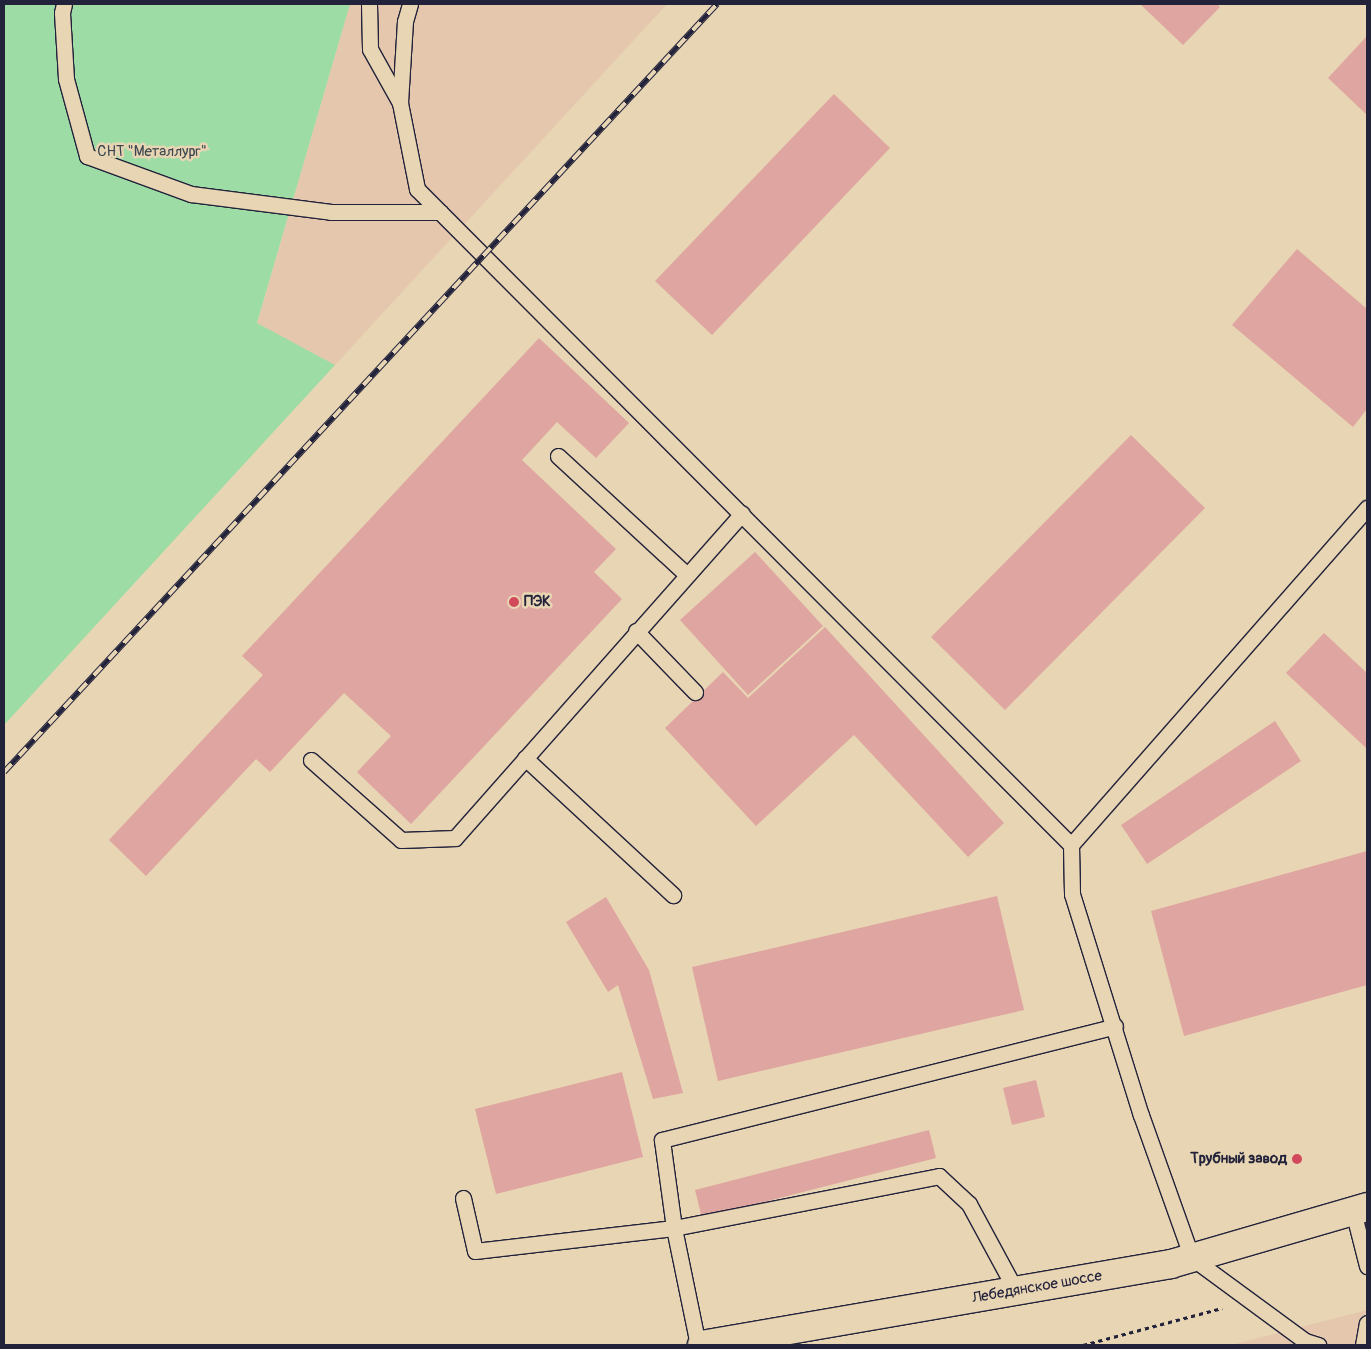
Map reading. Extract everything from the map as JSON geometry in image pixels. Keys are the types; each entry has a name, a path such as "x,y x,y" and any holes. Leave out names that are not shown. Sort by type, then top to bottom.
{"main road":[{"name":"Лебедянское шоссе","path":"702,1345 1016,1291 1192,1258 1360,1209"}],"lane":[{"path":"64,4 62,13 66,79 87,156 191,194 332,212 440,212"},
{"path":"369,4 370,49 400,103"},
{"path":"410,4 405,21 400,103 417,189 1070,845 1072,894 1115,1026 1141,1115 1192,1258 1312,1343"},
{"path":"558,456 686,574"},
{"path":"1070,845 1367,508"},
{"path":"311,760 401,840 455,838 686,574 742,514"},
{"path":"636,631 695,692"},
{"path":"525,758 673,895"},
{"path":"698,1345 674,1228 662,1140 1115,1026"},
{"path":"463,1198 475,1251 674,1228 939,1176 969,1204 1016,1291"},
{"path":"1360,1209 1367,1266"},
{"path":"1363,1345 1367,1323"}],"path":[{"path":"1082,1345 1250,1300"}],"shaded area":[{"path":"350,4 667,4 335,365 257,324"},
{"path":"1367,1310 1367,1345 1231,1345"}],"green space":[{"name":"СНТ \"Металлург\"","path":"4,4 350,4 257,323 335,365 4,725"}],"building":[{"path":"1140,4 1217,4 1220,7 1183,45"},
{"path":"1367,36 1367,115 1328,78"},
{"path":"834,94 890,148 712,335 655,281"},
{"path":"1297,249 1367,309 1367,409 1353,427 1232,325"},
{"path":"539,338 629,423 596,458 557,422 522,460 616,549 594,572 622,599 411,824 357,772 391,736 344,693 270,772 256,759 146,876 109,840 263,675 242,656"},
{"path":"1131,435 1205,508 1005,710 931,637"},
{"path":"755,552 823,626 748,695 680,620"},
{"path":"825,627 1004,823 968,857 854,735 756,826 665,728 723,672 748,698"},
{"path":"1324,633 1367,673 1366,748 1286,673"},
{"path":"1275,721 1301,761 1147,864 1121,825"},
{"path":"1367,851 1367,985 1184,1036 1151,911"},
{"path":"997,896 1024,1010 718,1081 692,967"},
{"path":"606,897 649,970 683,1093 653,1099 618,985 608,992 566,922"},
{"path":"622,1072 643,1157 496,1194 475,1109"},
{"path":"1036,1080 1045,1117 1012,1125 1003,1088"},
{"path":"929,1130 936,1158 702,1218 695,1190"}],"railway":[{"path":"4,772 717,4"}],"place":[{"name":"ПЭК","path":"514,602"},
{"name":"Трубный завод","path":"1297,1159"}]}
